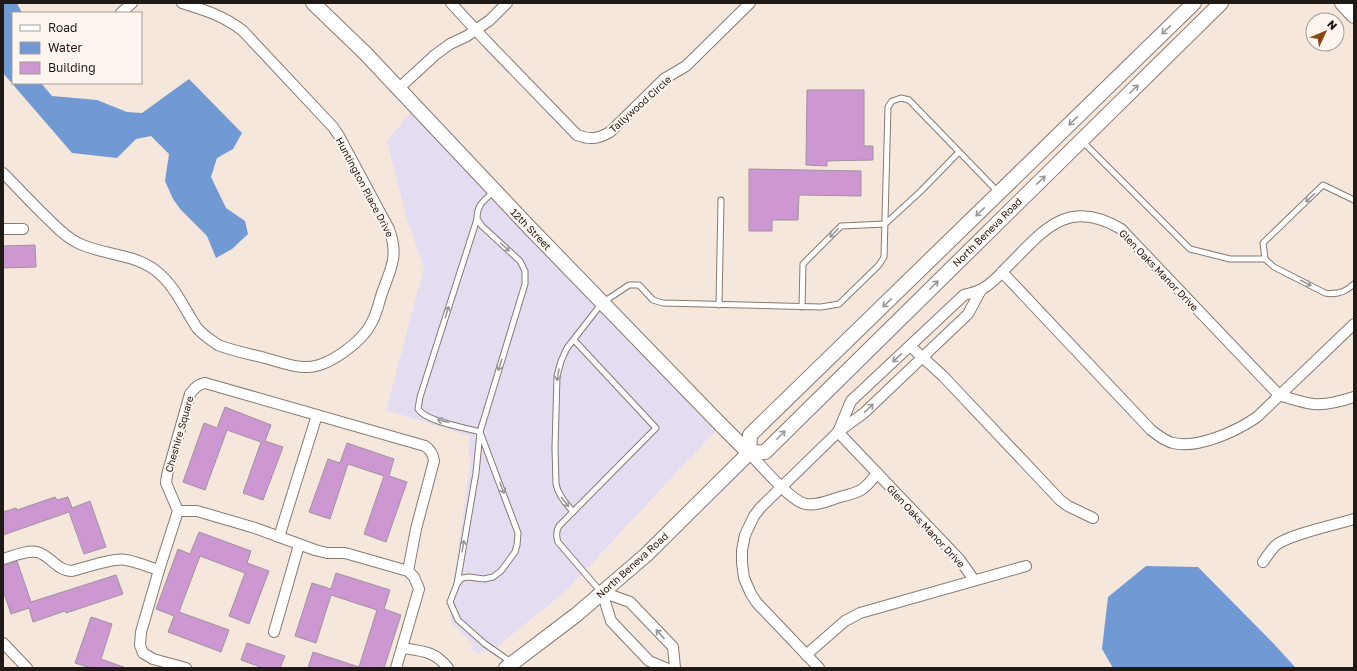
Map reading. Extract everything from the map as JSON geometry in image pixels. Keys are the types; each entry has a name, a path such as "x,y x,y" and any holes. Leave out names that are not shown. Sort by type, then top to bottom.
{"main road":[{"name":"North Beneva Road","path":"749,453 750,435 1194,3"},
{"name":"North Beneva Road","path":"509,665 576,615 646,555 749,453 764,452 1221,3"},
{"path":"1342,3 1354,16"},
{"name":"12th Street","path":"318,5 602,303 749,453"}],"street":[{"path":"121,12 132,3"},
{"name":"Huntington Place Drive","path":"3,173 63,234 77,243 91,249 139,261 155,270 165,278 178,294 198,329 207,338 218,345 305,367 323,363 334,358 356,342 366,332 373,321 393,264 393,241 389,229 339,136 325,118 237,26 220,15 182,3"},
{"name":"Tallywood Circle","path":"451,3 577,135 595,139 610,132 664,79 686,66 750,3"},
{"path":"398,89 435,55 450,44 467,36 490,20 507,3"},
{"name":"Glen Oaks Manor Drive","path":"838,432 851,401 964,295 981,290 996,279 1047,228 1060,220 1082,215 1107,221 1121,229 1279,395 1307,404 1317,405 1334,403 1354,397"},
{"path":"3,229 23,229"},
{"path":"1002,272 1151,430 1167,441 1182,445 1228,434 1257,417 1354,324"},
{"name":"Glen Oaks Manor Drive","path":"819,668 756,603 751,594 744,578 742,563 742,550 748,527 761,507 838,432 864,414 968,314 981,290"},
{"path":"910,346 943,376 1060,500 1068,506 1093,518"},
{"name":"Cheshire Square","path":"178,511 166,483 190,394 195,387 205,383 425,446 430,449 434,456 434,461 416,529 408,571"},
{"path":"279,537 317,415"},
{"name":"Glen Oaks Manor Drive","path":"838,432 960,560 974,580"},
{"path":"749,453 800,503 808,505 817,504 858,492 869,484 877,473"},
{"path":"186,668 153,659 143,652 140,645 141,632 178,511 197,511 327,553 345,553 408,571 414,577 418,589 396,668"},
{"path":"1263,562 1277,544 1288,538 1354,519"},
{"path":"274,632 300,544"},
{"path":"3,559 38,552 60,568 67,571 116,560 126,560 159,570"},
{"name":"Glen Oaks Manor Drive","path":"806,655 845,621 860,613 1026,566"},
{"path":"602,592 612,621 649,661 666,668"},
{"path":"602,592 630,602 673,647 675,668"},
{"path":"3,643 27,668"},
{"path":"402,648 430,653 443,662 448,668"}],"lane":[{"path":"573,512 557,490 555,448 559,370 567,348 602,303 629,284 639,286 653,300 663,303 802,307 821,307 839,304 879,265 884,257 888,107 892,101 901,98 909,100 999,193"},
{"path":"1082,140 1190,249 1230,259 1265,259"},
{"path":"802,307 803,264 841,226 884,224 920,192 960,152"},
{"path":"1354,200 1323,185 1263,243 1265,259 1274,267 1325,293 1331,294 1341,292 1347,290 1354,284"},
{"path":"480,432 434,419 421,413 418,409 420,397 477,219 478,207 495,191"},
{"path":"719,305 721,200"},
{"path":"477,219 482,226 520,261 525,271 525,284 480,432 476,473 457,584 450,602 458,620 509,665"},
{"path":"574,340 656,428 557,529 558,542 602,592"},
{"path":"457,584 462,578 469,577 484,579 492,577 501,571 515,552 517,545 518,533 480,432"}],"shaded area":[{"path":"411,112 716,430 567,590 493,650 477,653 471,650 473,645 471,642 451,622 450,611 471,457 468,455 470,436 386,410 424,268 407,219 387,141"}],"water":[{"path":"3,3 17,3 22,12 12,12 12,83 3,73"},
{"path":"189,79 242,133 233,149 217,158 211,177 226,208 245,221 248,234 232,249 216,258 207,236 181,210 173,199 165,181 169,154 151,136 136,139 117,158 72,153 12,84 42,84 52,96 97,100 127,112 142,113"},
{"path":"1146,566 1198,567 1296,668 1113,668 1102,649 1108,597"}],"building":[{"path":"807,90 864,90 864,146 873,146 873,160 827,161 827,166 806,165"},
{"path":"749,169 861,171 861,196 799,195 798,220 772,220 772,231 749,231"},
{"path":"35,245 36,267 3,268 3,246"},
{"path":"225,407 271,425 265,441 283,447 263,500 243,493 261,442 227,430 205,490 183,482 204,423 217,428"},
{"path":"347,443 394,459 389,476 407,482 386,542 364,534 384,476 348,464 330,519 309,512 328,459 340,463"},
{"path":"55,497 57,500 68,497 72,508 90,501 106,547 84,554 69,512 3,535 3,512 16,508 17,510"},
{"path":"199,532 251,551 247,563 269,571 249,624 229,616 245,573 200,556 179,612 229,630 221,652 168,632 174,616 156,609 178,549 190,554"},
{"path":"17,561 31,602 116,575 123,594 66,613 65,611 33,622 29,608 11,614 3,590 3,566"},
{"path":"336,573 390,590 384,609 401,615 384,668 308,668 313,652 359,667 377,610 331,595 316,643 295,636 312,583 331,589"},
{"path":"91,617 112,624 101,659 126,668 91,668 75,663"},
{"path":"247,643 285,656 280,668 263,668 241,660"}]}
